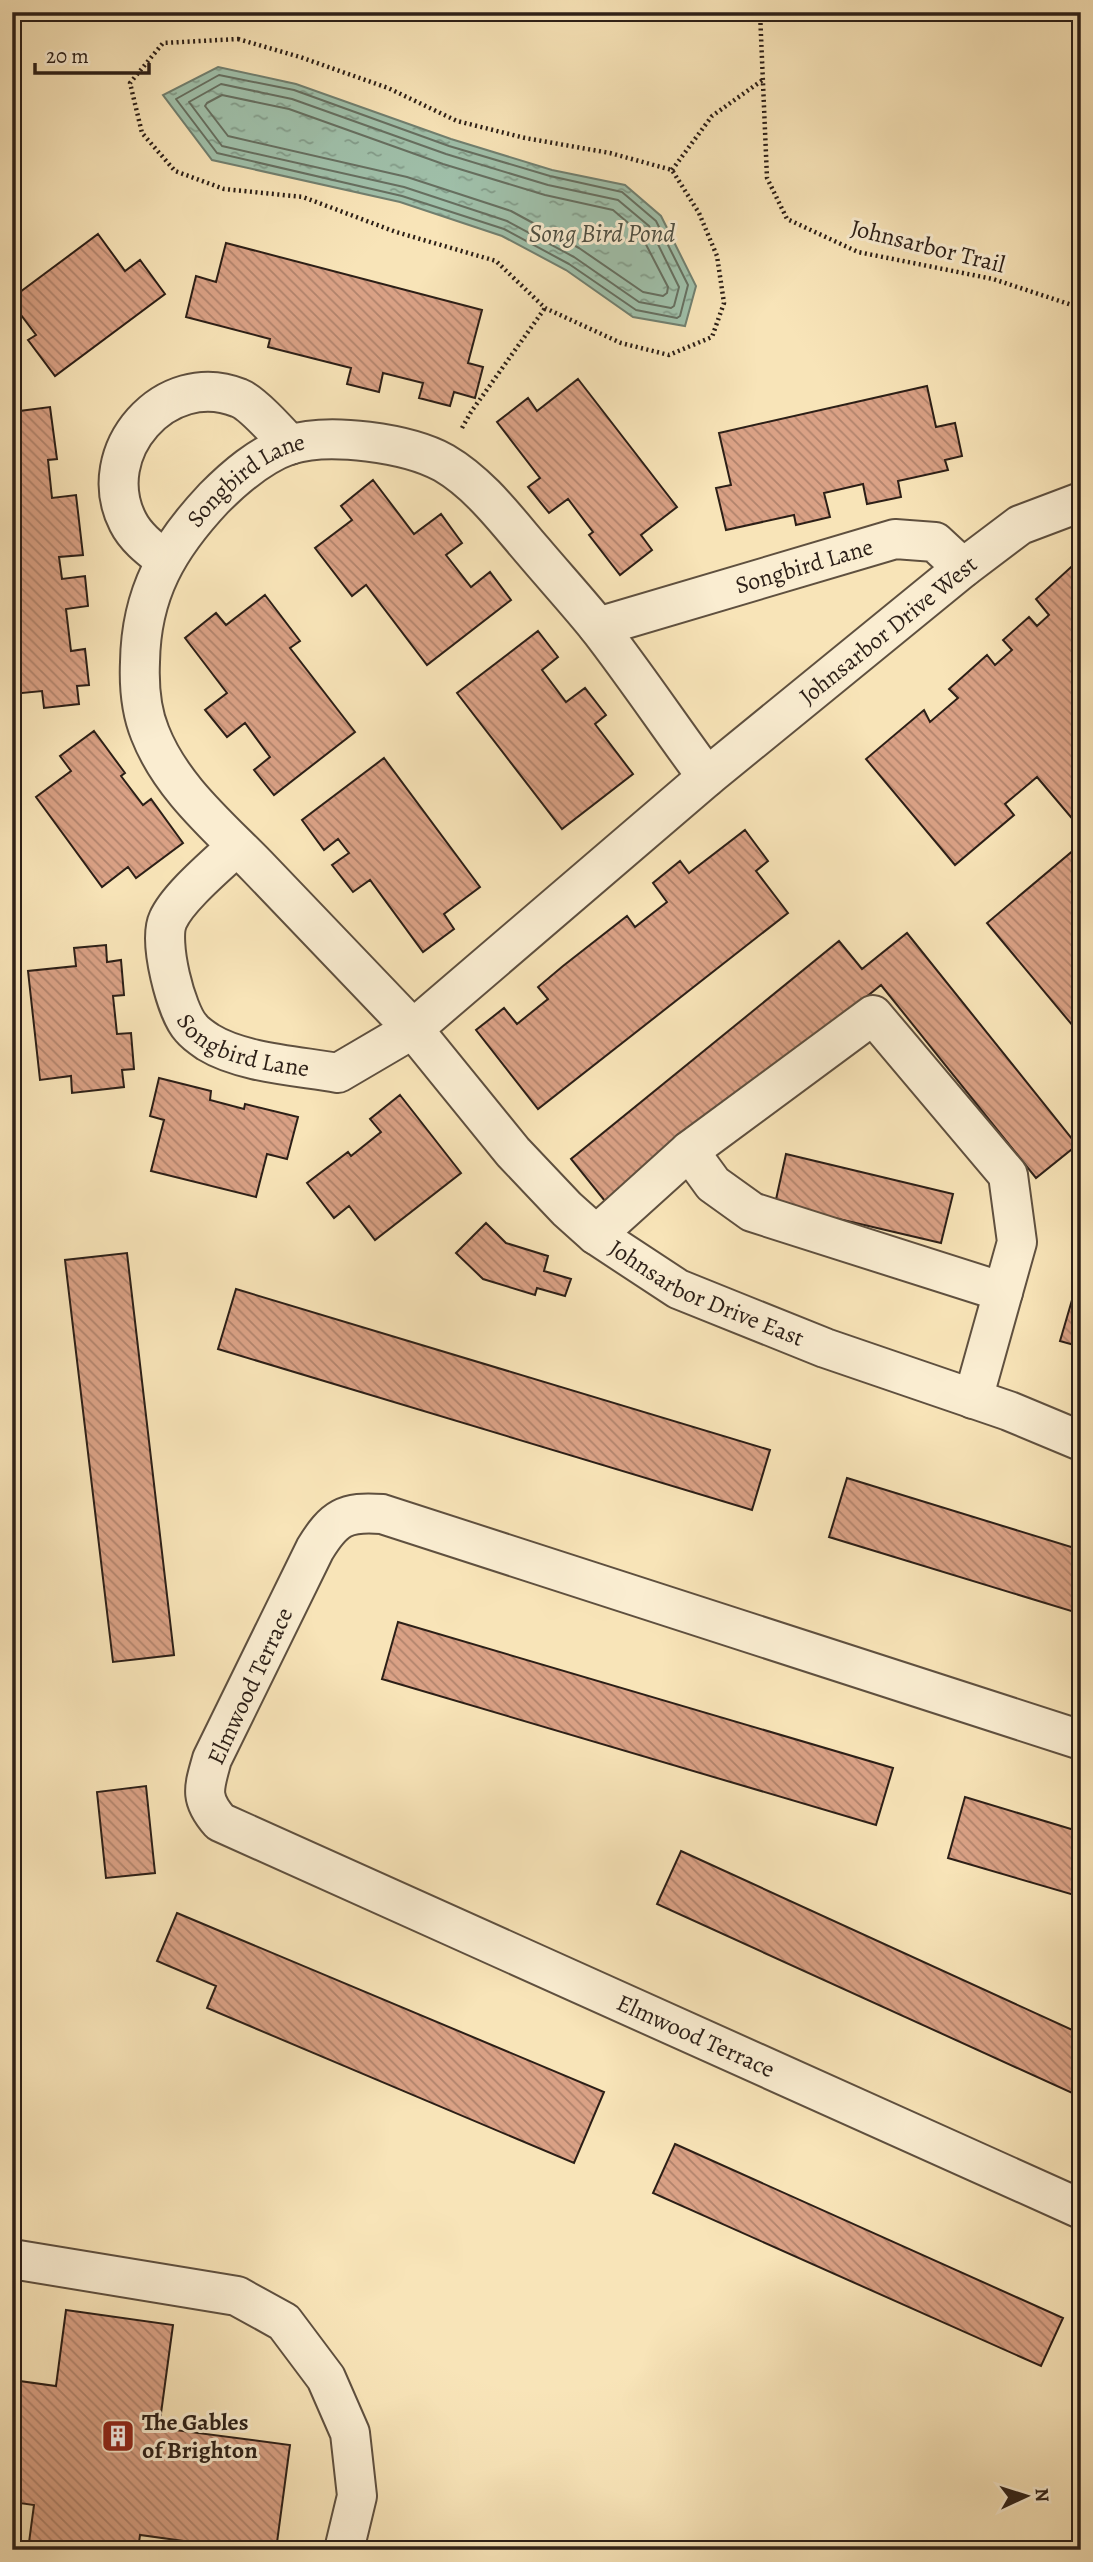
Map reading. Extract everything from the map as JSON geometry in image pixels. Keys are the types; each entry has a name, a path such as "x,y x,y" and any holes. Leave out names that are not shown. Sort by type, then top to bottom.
{"street":[{"path":"165,560 146,545 128,522 119,495 120,463 131,435 153,412 178,395 197,391 220,392 242,399 290,445"},
{"name":"Songbird Lane","path":"237,846 194,886 167,921 166,953 178,1006 190,1028 208,1042 229,1052 338,1073 413,1029 707,777 597,627 500,513 470,482 444,463 388,445 327,439 290,445 261,459 232,480 183,534 165,560 152,589 142,622 139,681 149,732 181,788 237,846 413,1029"},
{"name":"Johnsarbor Drive West","path":"707,777 963,568 1020,525 1081,502"},
{"name":"Songbird Lane","path":"597,627 895,539 935,542 963,568"},
{"path":"596,1235 689,1152 873,1015 1008,1175 1017,1242 973,1399"},
{"name":"Johnsarbor Drive East","path":"413,1029 513,1152 567,1209 596,1235 678,1289 825,1348 973,1399 1081,1441"},
{"path":"689,1152 713,1184 752,1212 1003,1292"},
{"name":"Elmwood Terrace","path":"1081,1740 382,1514 361,1513 343,1517 328,1528 315,1549 212,1759 205,1785 206,1807 220,1822 1081,2209"},
{"path":"12,2259 237,2295 284,2322 326,2378 350,2433 357,2496 344,2550"}],"path":[{"name":"Johnsarbor Trail","path":"760,12 767,178 787,219 858,253 993,279 1081,308"},
{"path":"238,39 388,88 457,121 525,138 610,153 672,170 699,213 716,256 724,303 712,337 669,355 621,343 545,308 496,261 396,232 303,197 224,189 175,171 142,133 130,83 163,43 238,39"},
{"path":"672,170 712,116 764,78"},
{"path":"444,463 471,412 545,308"}],"water":[{"name":"Song Bird Pond","path":"218,67 296,84 451,139 552,170 625,185 661,216 696,286 685,326 633,317 566,270 502,236 400,202 212,160 163,95"}],"building":[{"path":"98,234 125,271 140,260 165,294 55,376 28,340 36,335 12,303 12,298"},
{"path":"226,243 482,310 468,363 483,367 475,398 454,392 450,406 419,398 423,383 383,373 379,392 347,384 351,368 268,347 270,339 186,317 196,276 216,282"},
{"path":"578,379 677,507 641,535 652,550 620,575 589,535 593,532 568,499 549,513 528,487 540,478 497,422 528,398 537,411"},
{"path":"927,386 936,427 955,423 962,456 945,460 948,470 898,481 901,497 867,504 863,484 824,493 830,517 796,525 794,515 726,530 716,488 731,485 719,433"},
{"path":"50,407 57,459 48,460 52,498 76,495 83,555 59,557 62,579 85,576 88,606 66,609 71,651 85,649 89,685 77,686 79,704 44,708 42,691 12,694 12,412"},
{"path":"373,480 414,534 441,514 462,543 446,555 471,587 490,572 511,600 427,665 366,585 352,596 315,548 352,520 341,506"},
{"path":"1081,558 1081,829 1037,777 1005,804 1014,815 955,865 866,759 924,710 930,722 958,698 949,689 987,655 995,665 1012,650 1003,640 1029,617 1037,626 1049,615 1036,599"},
{"path":"265,595 300,641 290,648 355,732 274,795 254,770 270,757 245,723 227,737 205,710 227,693 185,638 216,613 226,625"},
{"path":"538,631 558,657 542,670 566,702 585,688 606,715 595,724 633,774 562,829 457,693"},
{"path":"94,731 125,773 121,776 143,805 151,799 183,843 136,878 128,867 102,887 36,797 71,771 60,756"},
{"path":"384,758 480,887 444,914 454,929 423,952 370,880 353,892 332,865 349,853 338,839 324,850 302,820"},
{"path":"745,830 768,861 756,871 788,913 538,1109 476,1030 504,1008 517,1024 548,999 538,987 563,966 627,916 635,927 667,902 653,883 680,861 689,873"},
{"path":"1081,844 1081,1030 1078,1032 987,923"},
{"path":"907,933 1077,1145 1036,1178 881,985 609,1206 571,1159 839,941 862,969"},
{"path":"106,945 107,962 121,960 124,995 113,996 117,1034 131,1033 134,1069 122,1070 124,1087 72,1093 71,1076 40,1080 28,971 76,966 74,948"},
{"path":"159,1078 211,1091 210,1100 244,1109 245,1104 298,1117 287,1159 267,1154 256,1197 151,1171 164,1120 150,1116"},
{"path":"400,1095 461,1173 375,1240 349,1206 334,1218 307,1183 348,1152 351,1156 381,1132 370,1119"},
{"path":"786,1154 953,1194 941,1243 775,1204"},
{"path":"486,1223 506,1243 548,1256 544,1271 571,1279 565,1296 537,1288 535,1295 483,1279 456,1253"},
{"path":"127,1253 174,1655 113,1662 65,1260"},
{"path":"1077,1283 1081,1285 1081,1347 1060,1341"},
{"path":"236,1289 770,1450 752,1510 218,1349"},
{"path":"847,1478 1081,1550 1081,1614 829,1537"},
{"path":"398,1622 893,1768 876,1825 382,1679"},
{"path":"146,1786 155,1873 106,1878 97,1792"},
{"path":"965,1797 1081,1832 1081,1897 948,1858"},
{"path":"681,1851 1081,2034 1081,2097 657,1904"},
{"path":"177,1913 604,2092 574,2163 207,2008 216,1986 157,1961"},
{"path":"675,2144 1063,2318 1041,2366 653,2193"},
{"name":"The Gables of Brighton","path":"66,2310 173,2325 159,2428 290,2445 276,2550 249,2550 140,2535 138,2550 28,2550 34,2505 12,2502 12,2380 56,2386"}],"place":[{"name":"The Gables of Brighton","path":"118,2436"}]}
